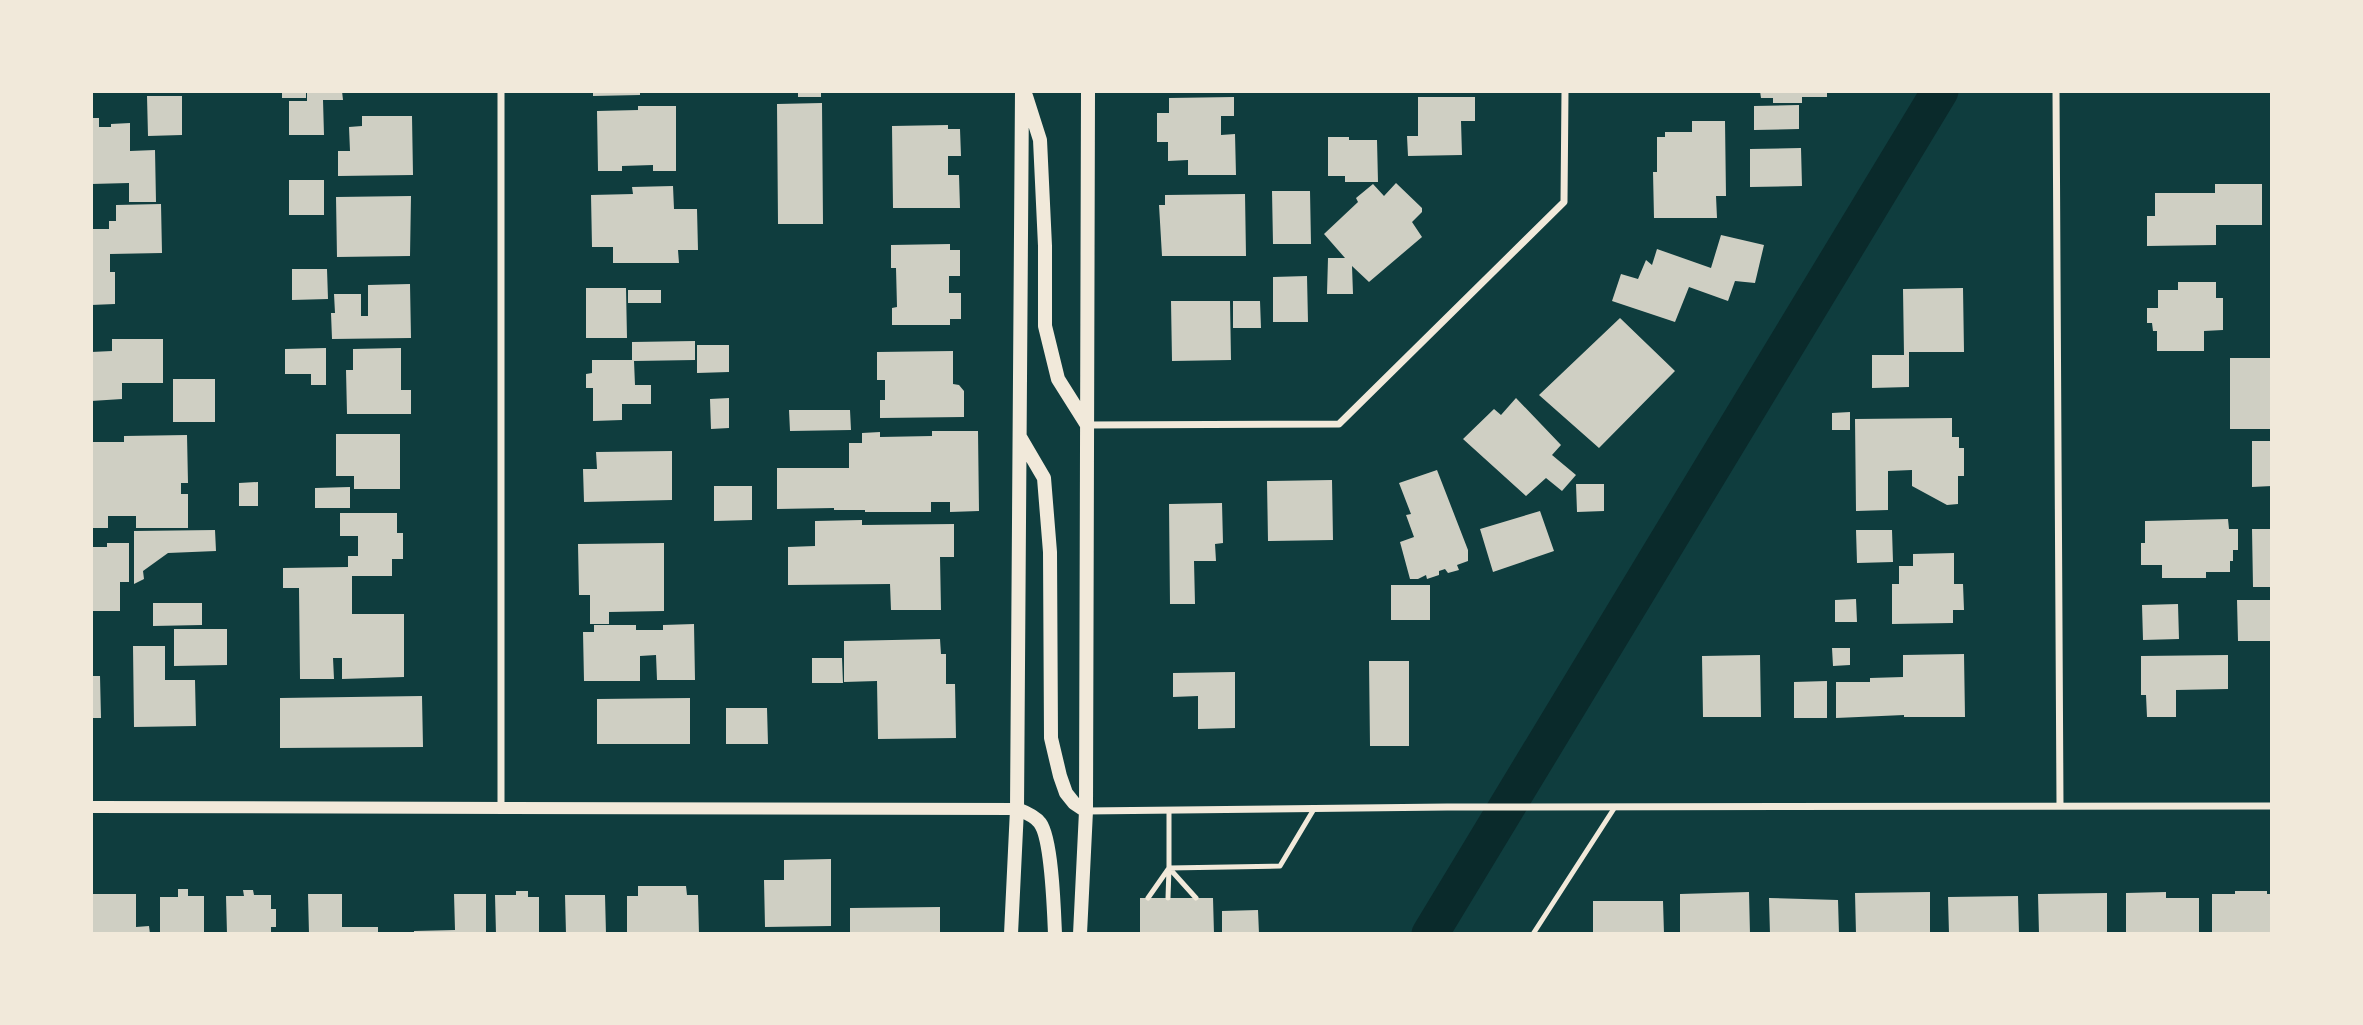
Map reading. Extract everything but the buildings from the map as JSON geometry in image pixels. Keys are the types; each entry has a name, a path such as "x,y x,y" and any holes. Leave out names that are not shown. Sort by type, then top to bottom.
{"main road":[{"path":"1023,91 1040,141 1045,246 1045,326 1058,379 1087,425"},
{"path":"1011,934 1017,809 1023,91"},
{"path":"1080,934 1086,811 1088,91"},
{"path":"1019,436 1044,478 1050,552 1051,738 1066,793 1086,811"},
{"path":"1017,809 1039,821 1044,830 1053,882 1055,934"}],"street":[{"path":"501,91 501,807"},
{"path":"1087,425 1339,424 1564,202 1565,91"},
{"path":"2056,91 2060,806"},
{"path":"1086,811 1447,807 2272,806"},
{"path":"91,807 1017,809"}],"lane":[{"path":"1532,934 1615,807"},
{"path":"1169,868 1280,866 1314,809"},
{"path":"1168,898 1169,810"},
{"path":"1169,868 1196,898"},
{"path":"1148,898 1169,868"}],"waterway":[{"path":"1430,934 1940,91"}]}
